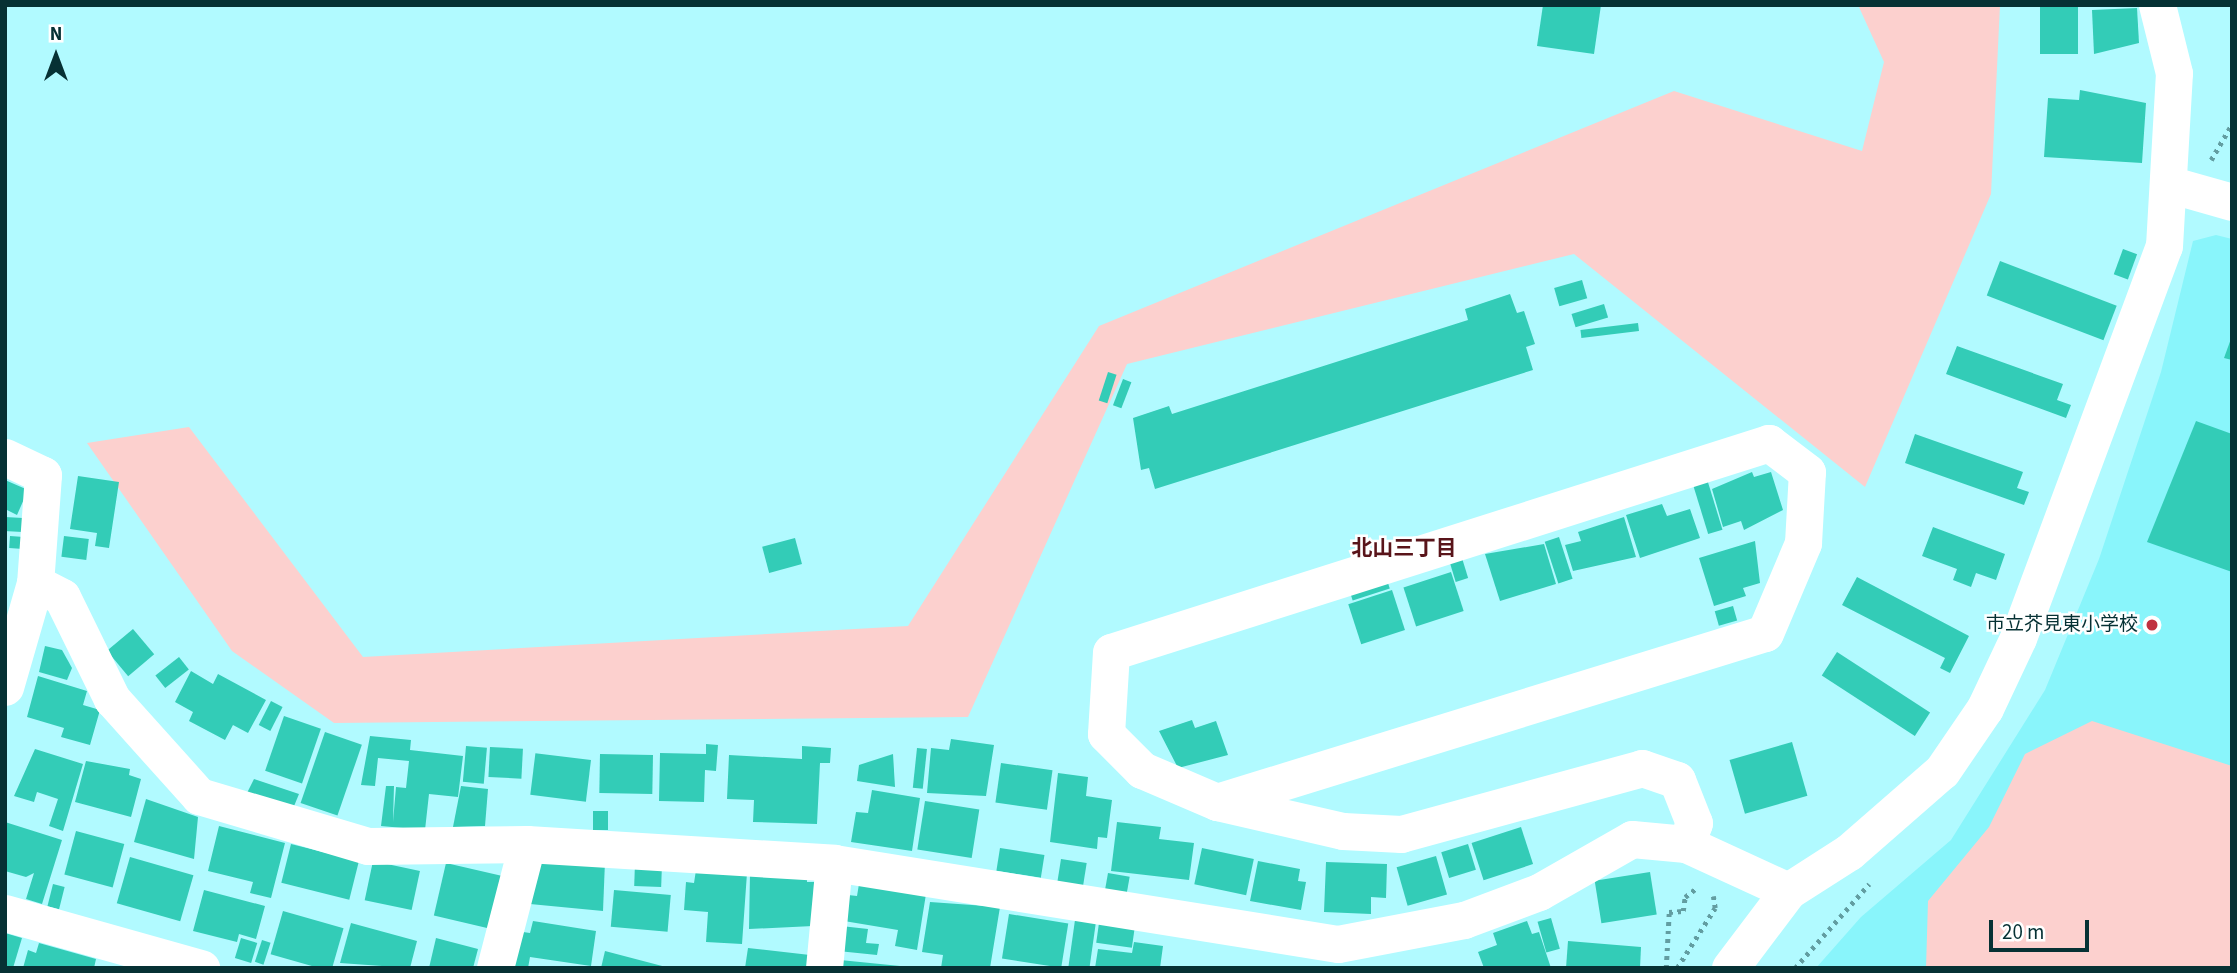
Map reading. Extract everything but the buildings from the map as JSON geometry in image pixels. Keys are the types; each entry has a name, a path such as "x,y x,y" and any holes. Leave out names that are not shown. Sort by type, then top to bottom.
{"street":[{"path":"1730,968 1788,891 1849,852 1942,771 1985,708 2149,299 2172,185 2174,73 2157,5"},
{"path":"2172,185 2232,202"},
{"path":"1217,802 1765,633 1804,543 1807,471 1769,443 1111,652 1106,734 1142,770 1217,802 1343,831 1401,834 1642,768 1677,780 1694,823 1686,844"},
{"path":"5,457 43,475 35,583 5,687"},
{"path":"35,583 62,597 112,699 199,796 368,846 527,844 834,863 1338,944 1464,920 1539,892 1632,839 1686,844 1788,891"},
{"path":"495,968 527,844"},
{"path":"824,968 834,863"},
{"path":"5,913 201,968"},
{"path":"1302,968 1338,944"}],"path":[{"path":"1666,968 1669,912 1683,911 1692,889 1709,890 1714,898 1715,908 1677,968"}],"shaded area":[{"path":"1858,5 2000,5 1991,194 1865,487 1574,254 1127,364 968,717 334,723 232,651 87,443 189,427 363,657 908,626 1099,326 1674,91 1862,151 1884,62"},
{"name":"市立芥見東小学校","path":"2216,235 2232,239 2232,968 1816,968 1861,917 1951,840 2045,690 2099,559 2161,372 2193,241"},
{"path":"2092,721 2232,766 2232,968 1926,968 1928,901 1989,827 2025,754"}],"place":[{"name":"市立芥見東小学校","path":"2152,625"}],"district":[{"name":"北山三丁目","path":"1404,548"}]}
